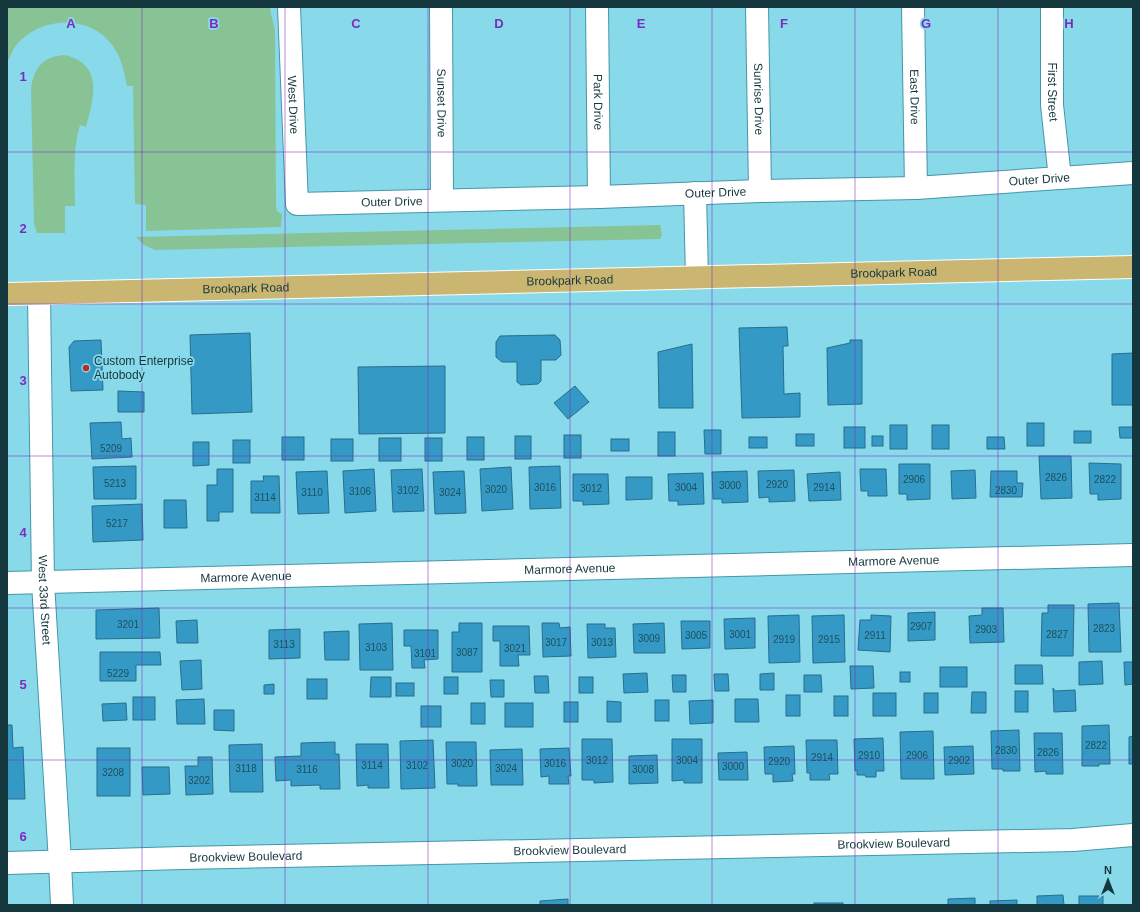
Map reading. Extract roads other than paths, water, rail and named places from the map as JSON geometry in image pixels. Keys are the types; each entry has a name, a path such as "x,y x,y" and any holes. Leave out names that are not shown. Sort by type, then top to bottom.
{"main road":[{"name":"Brookpark Road","path":"7,294 1133,267"}],"street":[{"name":"West Drive","path":"289,7 297,204"},
{"name":"Sunset Drive","path":"441,7 442,200"},
{"name":"Park Drive","path":"597,7 599,197"},
{"name":"Sunrise Drive","path":"757,7 760,191"},
{"name":"East Drive","path":"913,7 916,188"},
{"name":"First Street","path":"1052,7 1052,105 1060,178"},
{"name":"Outer Drive","path":"297,204 916,188 1133,172"},
{"path":"695,193 698,277"},
{"name":"West 33rd Street","path":"39,294 43,583 62,905"},
{"name":"Marmore Avenue","path":"7,583 1133,556"},
{"name":"Brookview Boulevard","path":"7,863 1073,840 1133,835"}],"place":[{"name":"Custom Enterprise Autobody","path":"86,368"}]}
